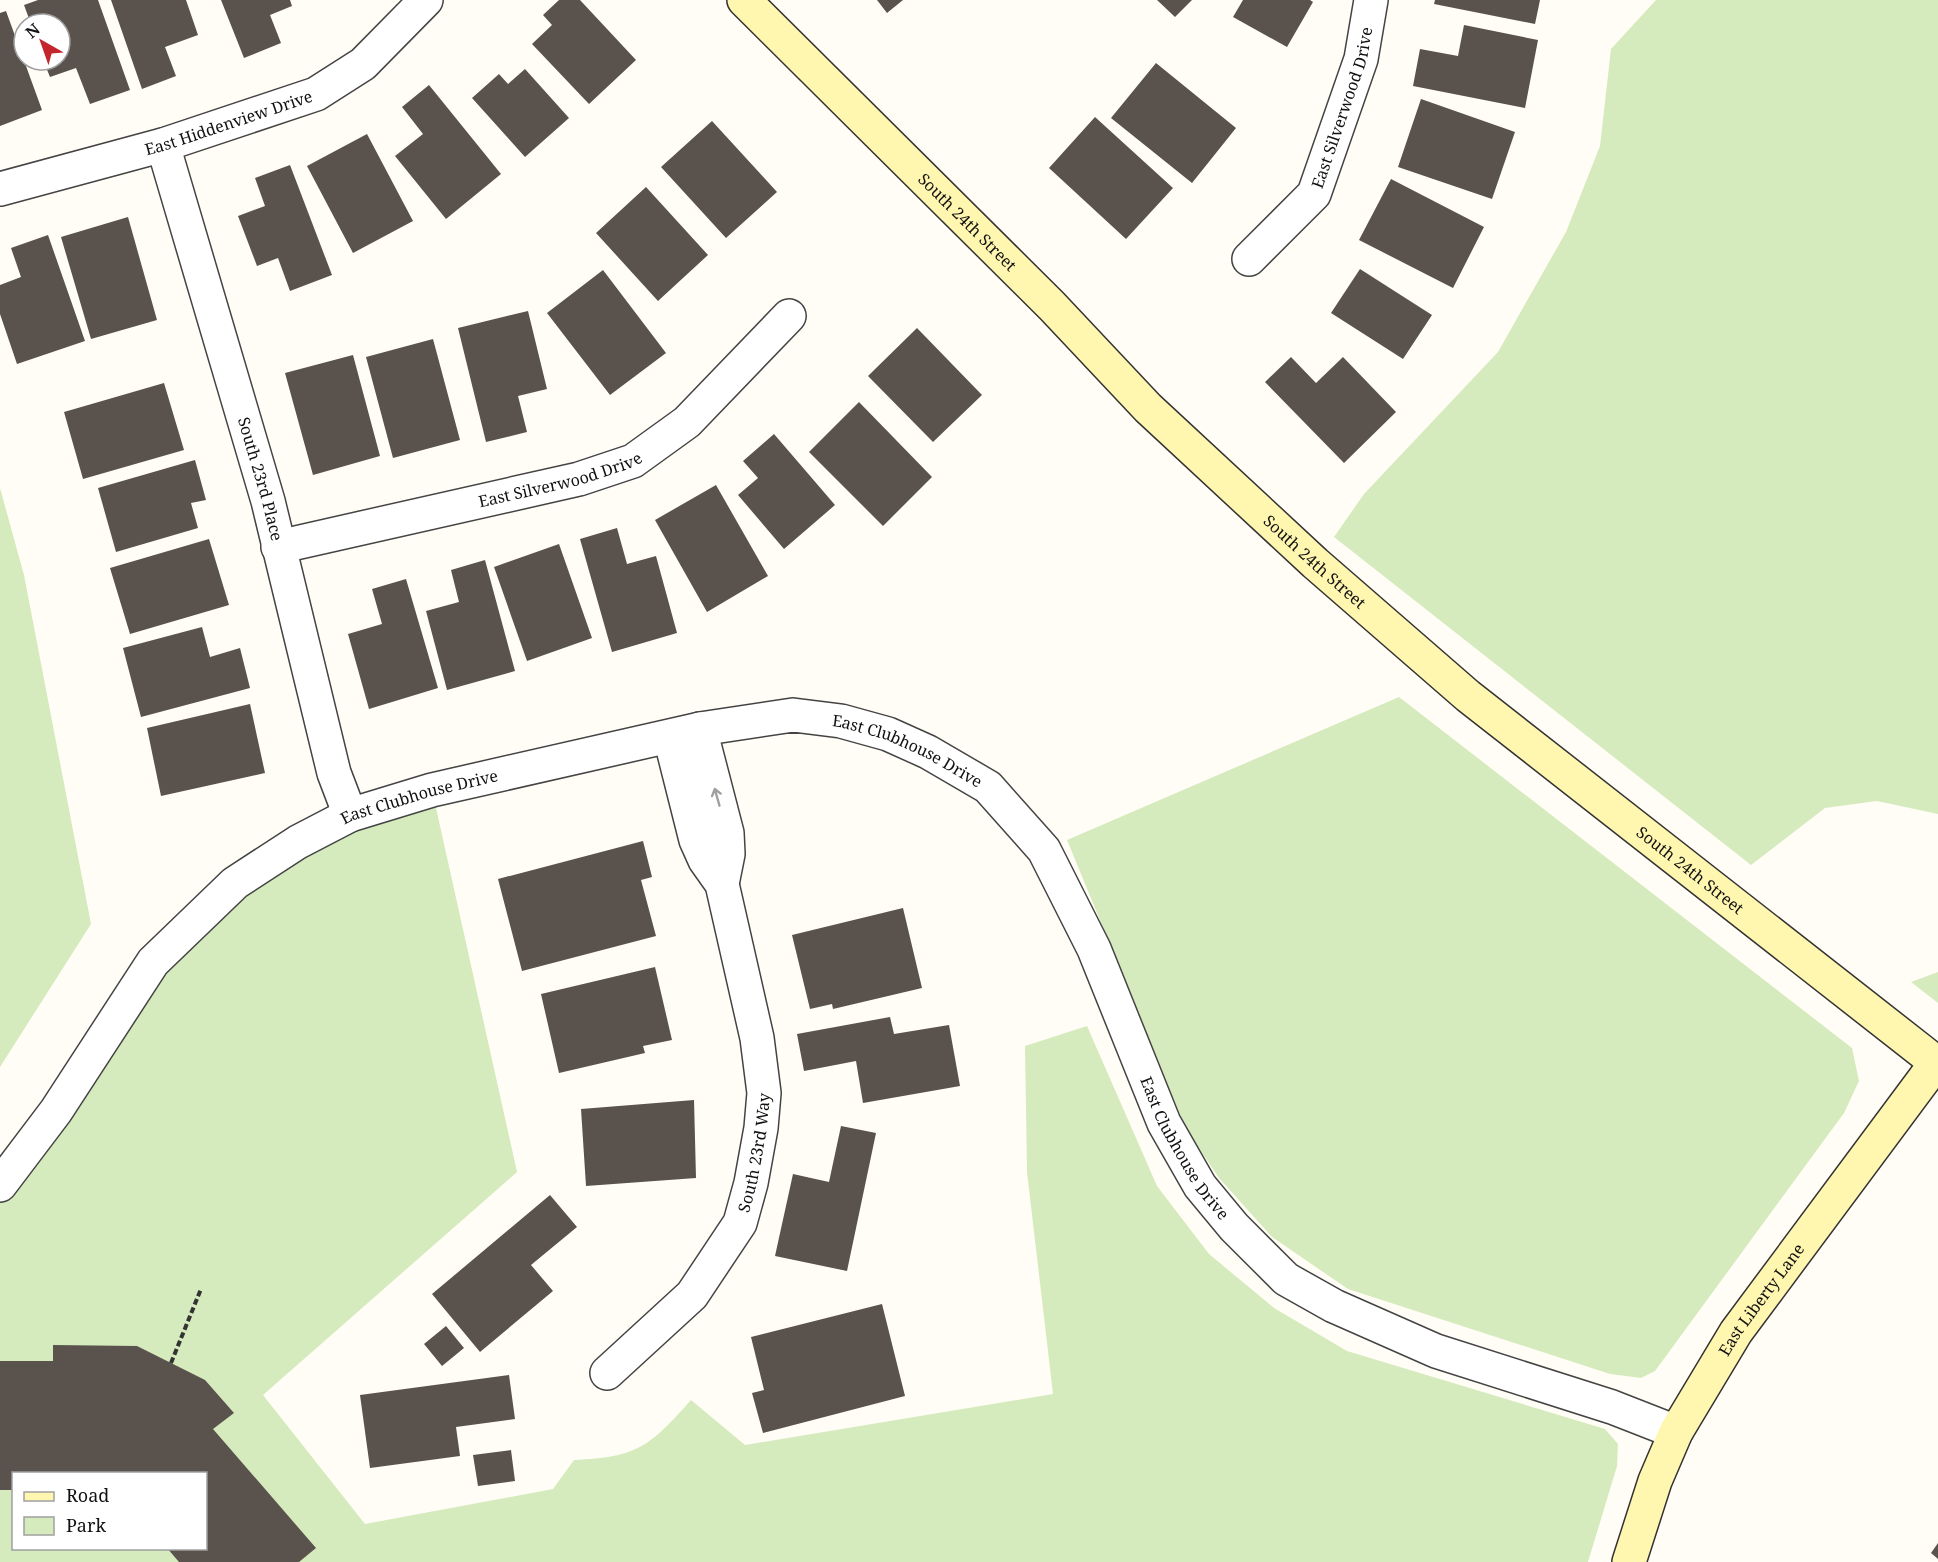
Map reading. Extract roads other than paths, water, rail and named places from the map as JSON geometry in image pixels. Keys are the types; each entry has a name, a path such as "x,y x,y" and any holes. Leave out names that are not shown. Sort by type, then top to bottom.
{"street":[{"name":"East Hiddenview Drive","path":"0,189 163,145 316,94 363,64 426,0"},
{"name":"South 24th Street","path":"744,0 1052,306 1148,408 1316,563 1468,696 1937,1063"},
{"name":"East Silverwood Drive","path":"1249,259 1314,194 1361,59 1371,0"},
{"name":"South 23rd Place","path":"163,145 268,501 334,772 350,815"},
{"name":"East Silverwood Drive","path":"278,547 579,479 633,461 687,422 789,316"},
{"name":"East Clubhouse Drive","path":"0,1185 56,1111 87,1060 153,962 235,883 298,842 350,815 432,790 685,733 793,715 841,720 888,734 928,752 988,787 1044,850 1094,949 1164,1123 1200,1186 1234,1227 1286,1279 1334,1306 1436,1351 1612,1407 1676,1432"},
{"name":"South 23rd Way","path":"685,733 727,833 728,854 722,884"},
{"name":"South 23rd Way","path":"607,1372 692,1295 740,1223 752,1183 764,1093 757,1038 722,884 705,860 696,840 685,733"},
{"path":"696,840 727,833"},
{"name":"East Liberty Lane","path":"1629,1562 1655,1482 1676,1432 1736,1332 1937,1063"}]}
